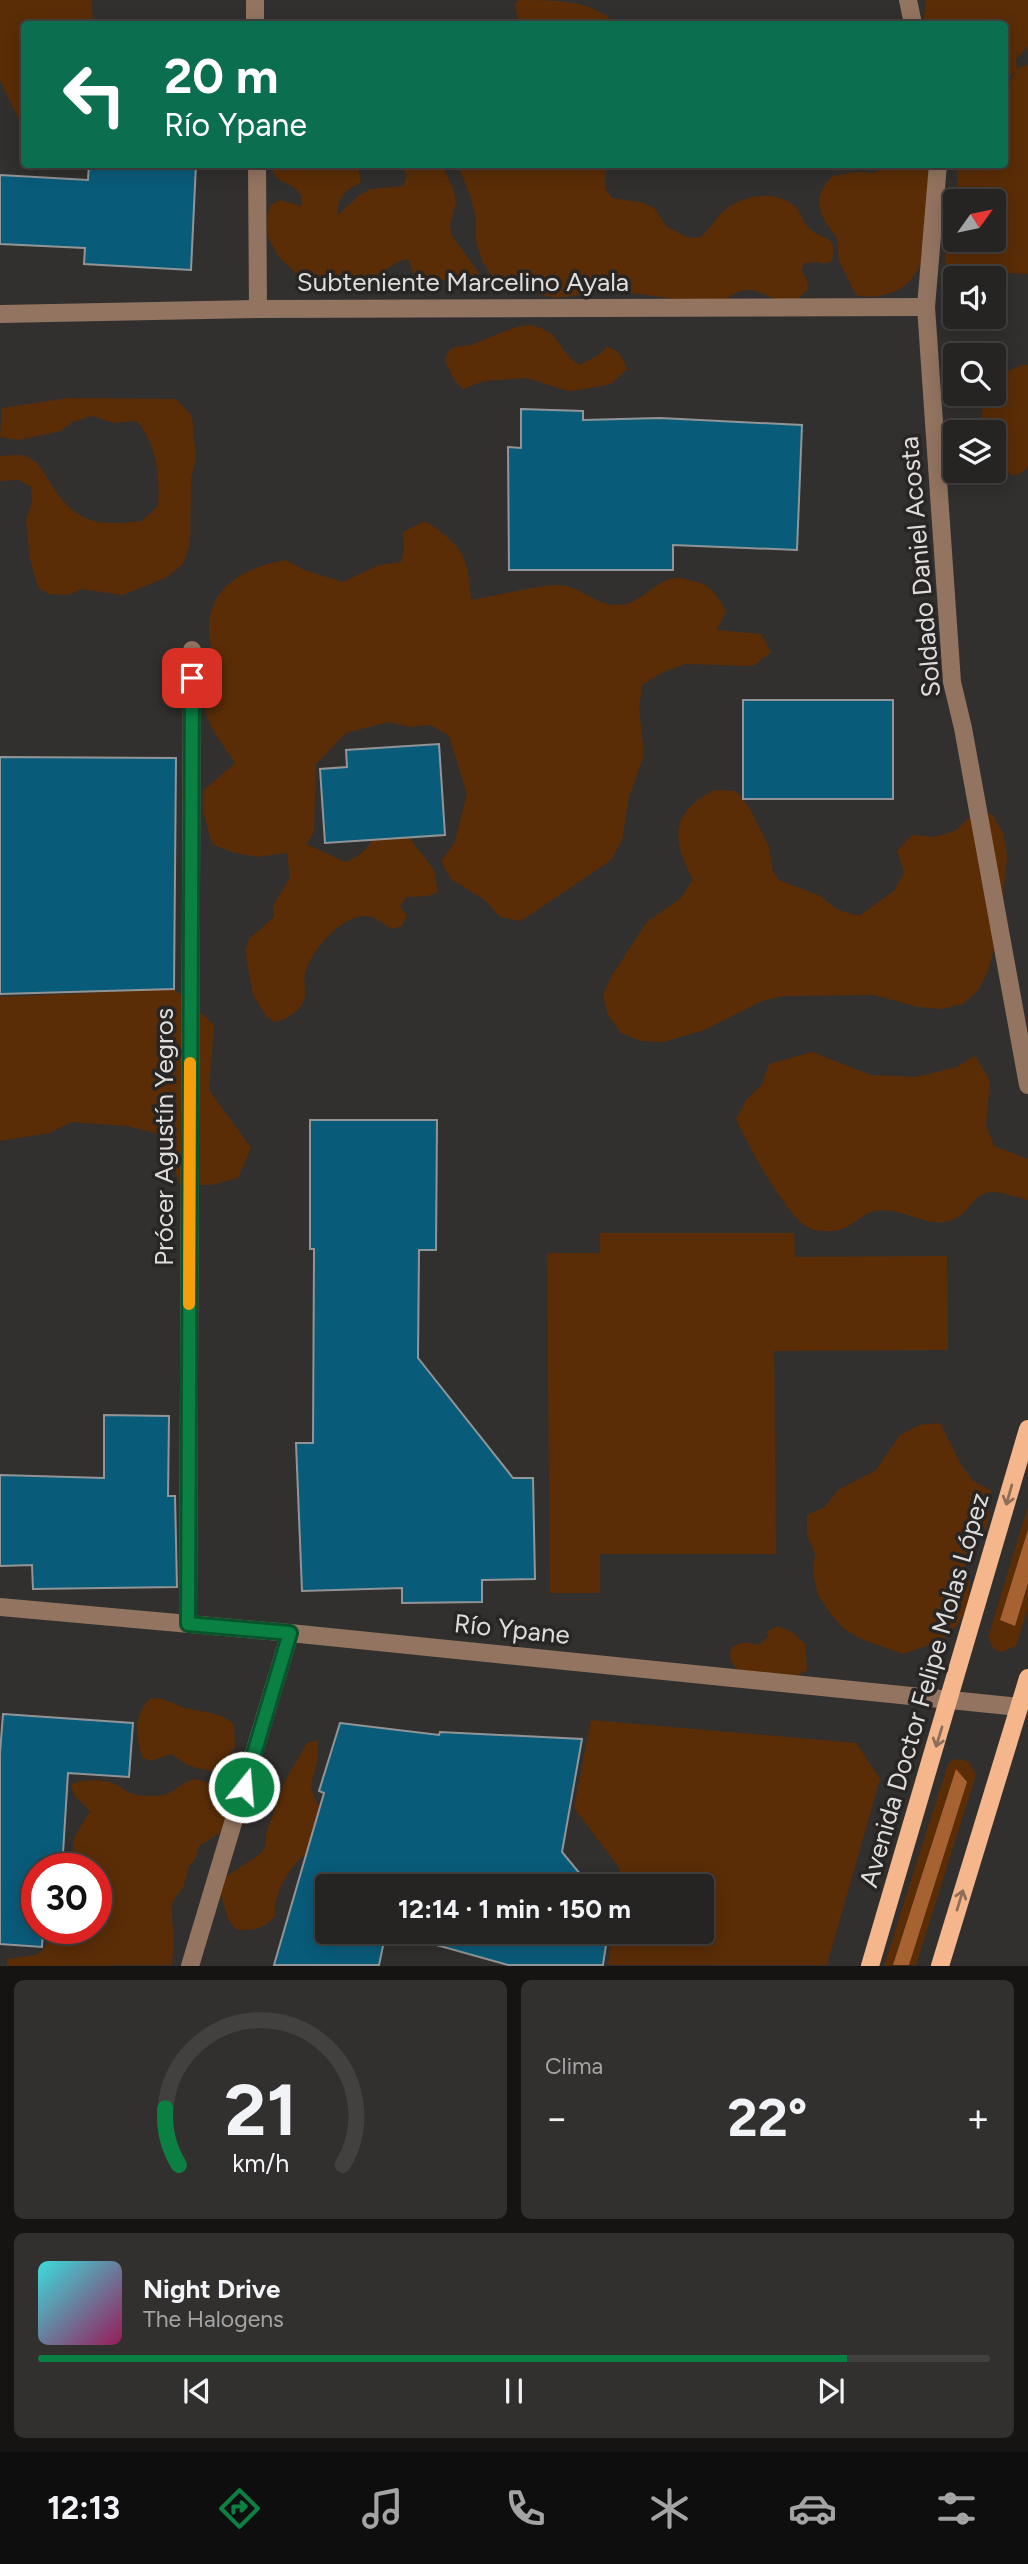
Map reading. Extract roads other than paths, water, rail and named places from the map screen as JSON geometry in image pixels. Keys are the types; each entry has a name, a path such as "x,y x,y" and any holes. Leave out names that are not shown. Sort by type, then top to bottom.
{"main road":[{"name":"Avenida Doctor Felipe Molas López","path":"870,1965 1028,1429"},
{"path":"940,1965 1028,1678"}],"street":[{"path":"255,0 255,21"},
{"path":"908,0 913,21"},
{"path":"257,168 258,309"},
{"name":"Soldado Daniel Acosta","path":"937,168 926,307 952,682 964,728 1028,1085"},
{"name":"Subteniente Marcelino Ayala","path":"0,314 258,309 926,307"},
{"name":"Prócer Agustín Yegros","path":"188,1624 192,650"},
{"name":"Río Ypane","path":"0,1607 290,1633 1019,1707"},
{"path":"190,1965 290,1633"}]}
